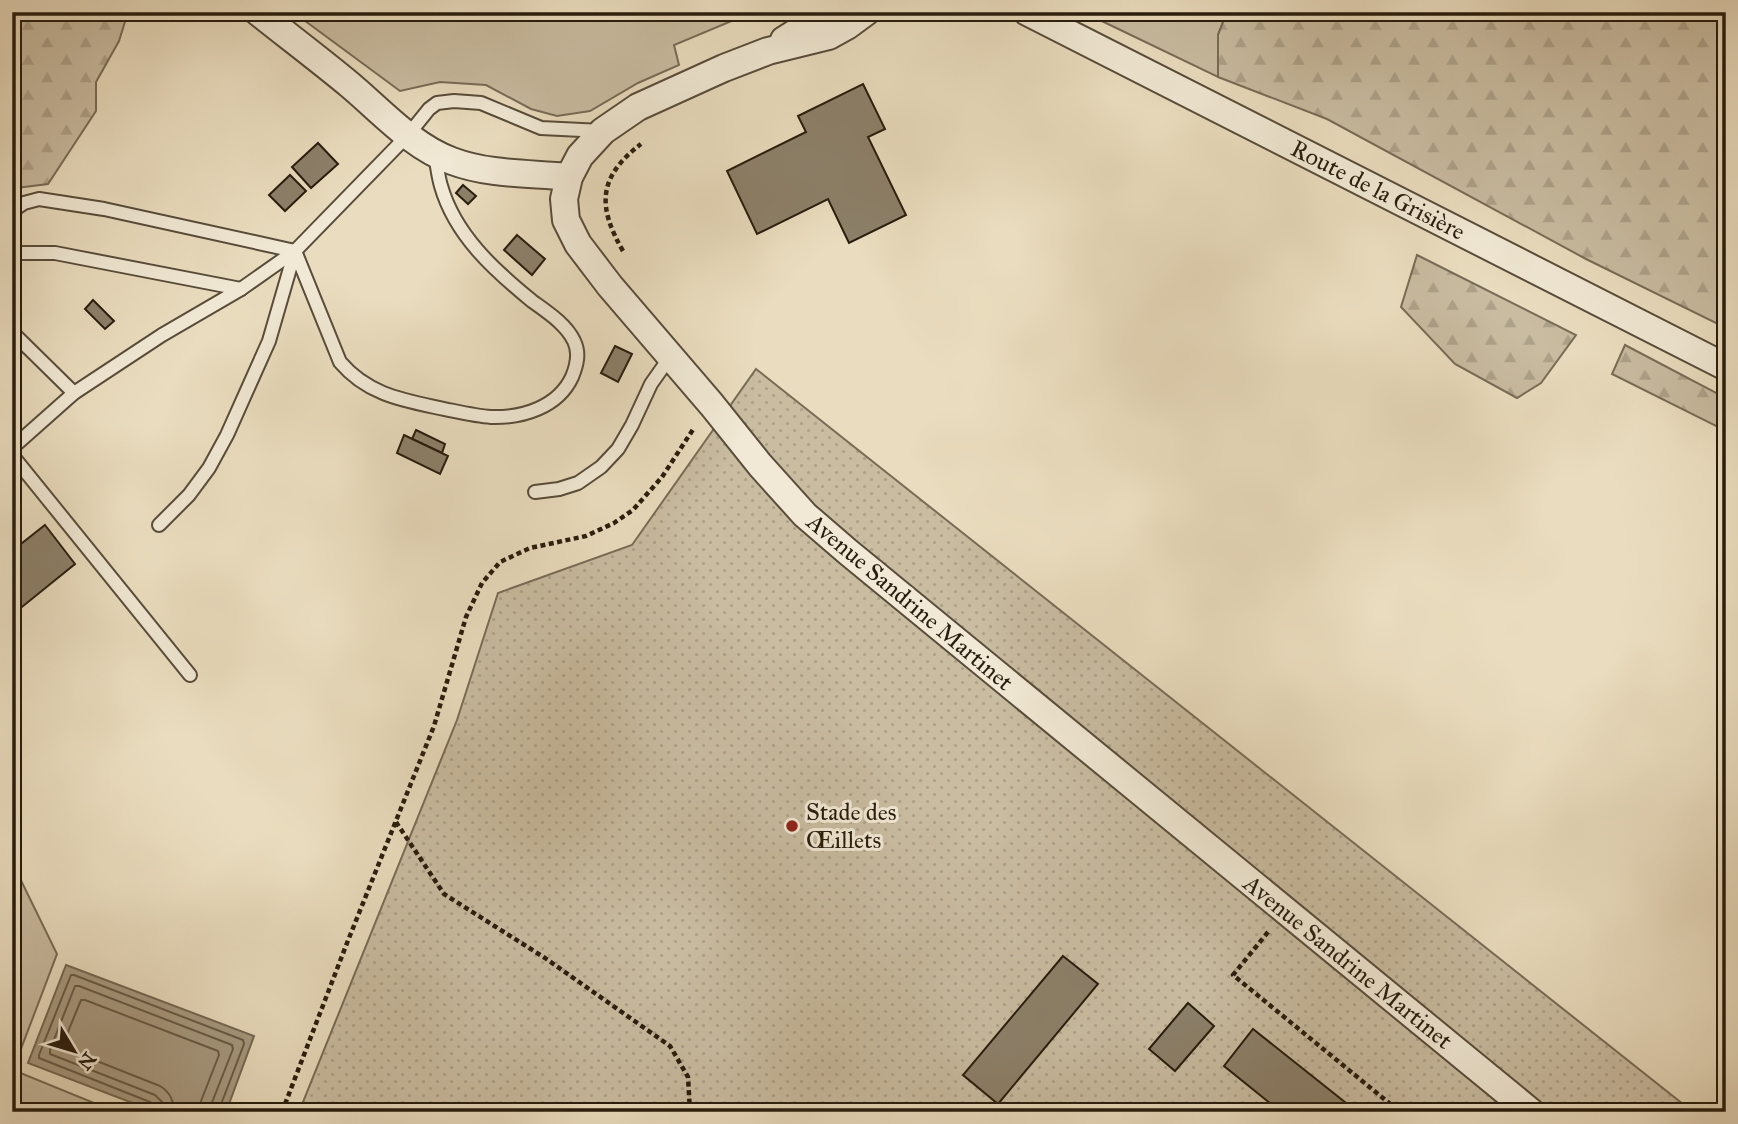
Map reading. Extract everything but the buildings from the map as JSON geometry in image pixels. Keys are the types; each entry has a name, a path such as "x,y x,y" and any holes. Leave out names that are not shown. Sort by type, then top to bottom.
{"street":[{"path":"258,12 435,154 456,163 493,171 569,177"},
{"name":"Avenue Sandrine Martinet","path":"768,51 823,12"},
{"name":"Avenue Sandrine Martinet","path":"866,12 829,36 768,51 724,68 638,107 603,131 580,156 569,177 564,199 566,220 578,244 610,286 796,505 848,552 1531,1112"},
{"name":"Route de la Grisière","path":"1029,13 1726,367"}],"lane":[{"path":"12,448 74,393 162,335 241,289 295,251 436,103 481,103 541,128 603,131"},
{"path":"295,251 340,362 365,386 393,397 490,417 516,415 541,408 559,396 571,379 578,362 576,343 567,329 512,285 477,250 459,227 440,185 435,154"},
{"path":"12,211 24,203 39,199 104,209 295,251"},
{"path":"159,525 189,495 209,468 227,435 269,341 295,251"},
{"path":"12,253 55,253 241,289"},
{"path":"12,331 74,393"},
{"path":"535,492 578,483 601,467 618,449 651,384 670,356"},
{"path":"12,455 190,675"}],"path":[{"path":"628,259 610,225 604,206 606,191 611,176 622,161 648,139"},
{"path":"282,1112 434,726 466,617 482,583 500,562 530,548 586,536 614,523 633,510 662,477 712,405"},
{"path":"396,821 444,894 545,958 670,1046 688,1077 690,1112"},
{"path":"1269,930 1233,975 1400,1112"}],"green space":[{"path":"12,12 128,12 119,41 96,82 96,111 48,184 12,190"},
{"path":"293,12 753,12 674,45 679,65 638,83 590,111 557,116 531,109 486,85 440,82 400,91"},
{"path":"1083,12 1227,12 1218,35 1218,77"},
{"path":"1227,12 1726,12 1726,328 1586,259 1327,119 1218,77 1218,35"},
{"path":"1417,255 1576,335 1541,383 1517,398 1455,364 1401,307"},
{"path":"1625,345 1726,398 1726,431 1612,374"},
{"path":"756,369 1693,1112 299,1112 457,720 498,593 632,545"},
{"path":"12,862 57,954 13,1070 116,1112 12,1112"}],"water":[{"path":"66,965 254,1036 226,1112 156,1112 28,1063"}],"place":[{"name":"Stade des Œillets","path":"792,826"}]}
